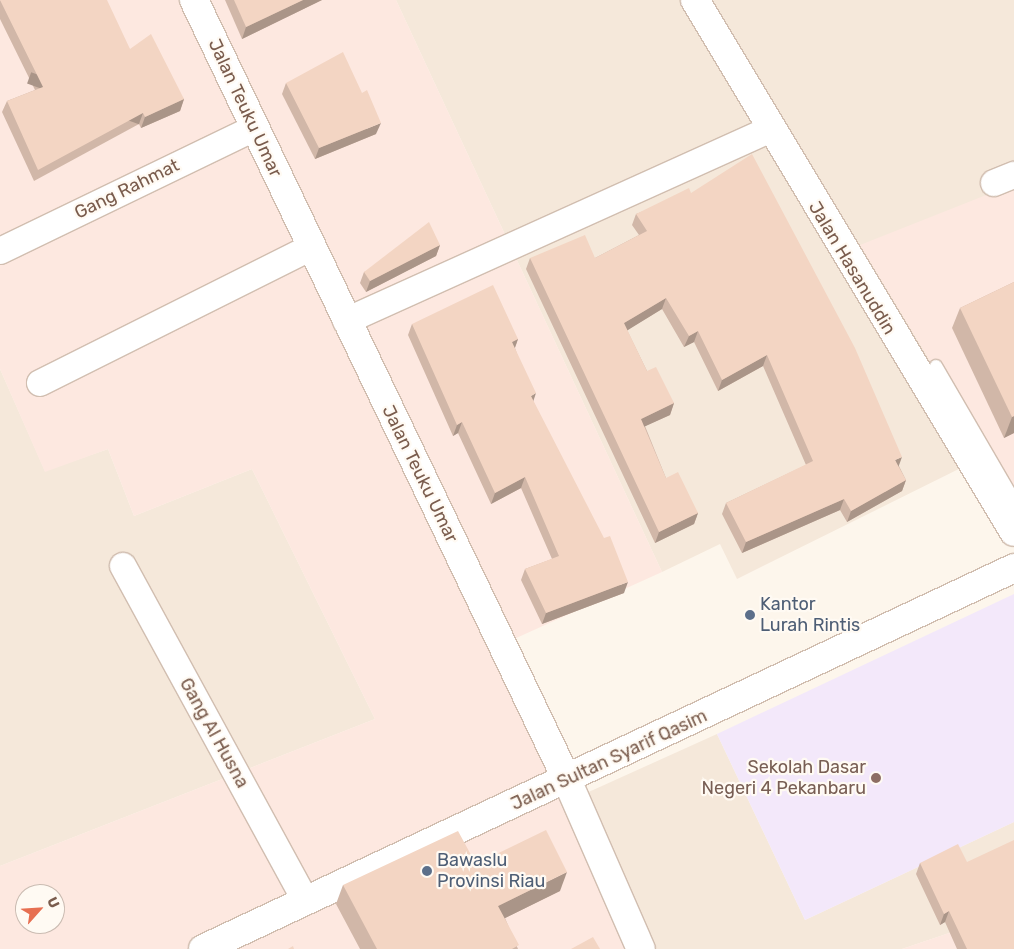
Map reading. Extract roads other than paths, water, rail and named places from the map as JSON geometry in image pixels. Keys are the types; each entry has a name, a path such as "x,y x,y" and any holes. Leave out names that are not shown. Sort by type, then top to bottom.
{"street":[{"name":"Jalan Teuku Umar","path":"194,0 346,321 568,780 641,949"},
{"name":"Jalan Hasanuddin","path":"695,0 769,130 1014,532"},
{"name":"Gang Rahmat","path":"0,251 255,128"},
{"path":"346,321 769,130"},
{"path":"40,383 311,247"},
{"name":"Gang Al Husna","path":"123,566 306,901"},
{"name":"Jalan Sultan Syarif Qasim","path":"203,949 568,780 1014,568"}],"lane":[{"path":"936,366 1014,500"}],"place":[{"name":"Kantor Lurah Rintis","path":"750,615"},
{"name":"Sekolah Dasar Negeri 4 Pekanbaru","path":"876,778"},
{"name":"Bawaslu Provinsi Riau","path":"427,871"}]}
